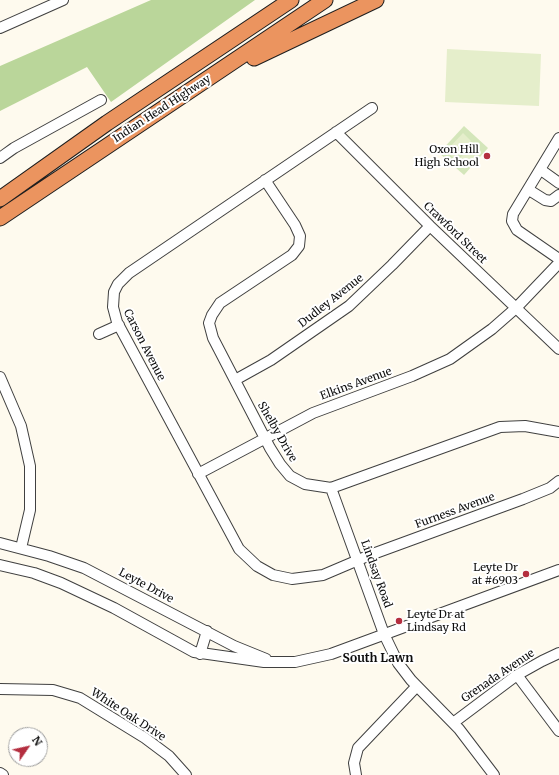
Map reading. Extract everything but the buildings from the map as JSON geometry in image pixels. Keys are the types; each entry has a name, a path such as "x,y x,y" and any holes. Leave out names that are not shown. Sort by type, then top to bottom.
{"highway":[{"name":"Indian Head Highway","path":"0,198 107,123 289,0"},
{"name":"Indian Head Highway","path":"0,218 325,0"},
{"path":"188,93 262,54 376,0"}],"street":[{"path":"1,24 64,0"},
{"path":"0,158 14,148 101,100"},
{"name":"Carson Avenue","path":"358,560 323,575 298,579 284,578 264,570 246,557 239,549 198,474 119,324 113,311 113,299 116,288 125,276 264,180 372,108"},
{"name":"Crawford Street","path":"336,132 430,226 559,349"},
{"path":"559,138 529,190 513,214 512,221 514,226 527,238 559,259"},
{"path":"541,170 559,184"},
{"name":"Shelby Drive","path":"264,180 295,225 300,236 299,246 292,255 225,299 212,315 209,323 210,332 266,439 280,464 293,478 304,484 332,488 500,427 526,426 559,432"},
{"path":"529,190 545,200 552,201 559,195"},
{"name":"Dudley Avenue","path":"235,380 276,356 349,306 430,226"},
{"name":"Elkins Avenue","path":"198,474 314,413 442,363 470,346 516,308 559,263"},
{"path":"99,334 119,324"},
{"path":"0,376 21,426 30,466 30,510 22,548"},
{"name":"Furness Avenue","path":"358,560 523,500 550,488 559,481"},
{"name":"Lindsay Road","path":"332,488 384,634 398,663 417,686 453,723 494,775"},
{"name":"Leyte Drive","path":"0,543 22,548 84,568 251,654 277,662"},
{"name":"Leyte Drive","path":"0,565 34,573 61,584 114,608 184,647 200,654 250,662 277,662 313,659 559,570"},
{"path":"200,654 207,631"},
{"name":"Grenada Avenue","path":"453,723 517,675 559,653"},
{"path":"517,675 559,731"},
{"path":"356,775 354,763 358,748 417,686"},
{"name":"White Oak Drive","path":"0,689 53,690 80,698 145,738 169,756 186,775"}],"green space":[{"path":"151,0 255,0 111,102 87,67 0,111 0,66"},
{"path":"447,49 541,54 539,106 445,102"},
{"path":"464,126 488,148 464,175 439,153"},
{"path":"463,133 471,141 454,158 446,151"},
{"path":"474,143 481,151 465,169 457,161"}],"place":[{"name":"Oxon Hill High School","path":"487,156"},
{"name":"Leyte Dr at #6903","path":"526,574"},
{"name":"Leyte Dr at Lindsay Rd","path":"399,621"}],"district":[{"name":"South Lawn","path":"378,659"}]}
